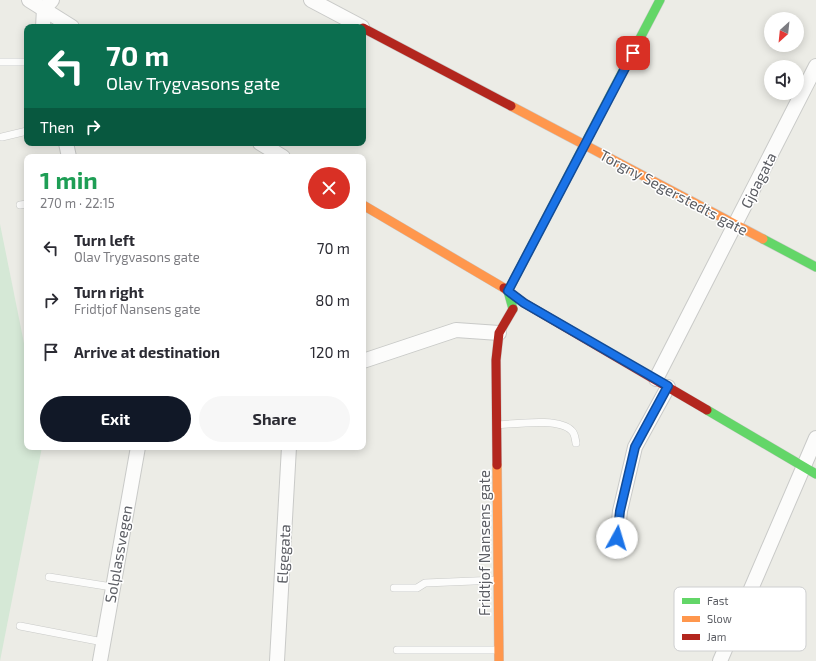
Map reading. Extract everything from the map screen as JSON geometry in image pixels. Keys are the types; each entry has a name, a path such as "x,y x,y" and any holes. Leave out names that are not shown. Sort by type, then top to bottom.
{"street":[{"path":"29,0 48,5 69,24"},
{"name":"Torgny Segerstedts gate","path":"311,0 356,24"},
{"path":"508,291 660,0"},
{"path":"44,24 48,5"},
{"name":"Torgny Segerstedts gate","path":"366,29 816,267"},
{"name":"Gjøagata","path":"616,551 620,511 635,447 662,383 735,224 816,66"},
{"path":"265,146 278,154"},
{"path":"366,207 508,291 524,303 816,474"},
{"name":"Fridtjof Nansens gate","path":"499,661 496,360 499,333 513,309 508,291"},
{"path":"366,360 456,330 499,333"},
{"path":"751,587 816,438"},
{"name":"Solplassvegen","path":"100,661 137,450"},
{"name":"Elgegata","path":"277,661 289,450"},
{"path":"720,661 724,651"}],"lane":[{"path":"0,62 24,62"},
{"path":"2,136 24,132"},
{"path":"497,425 546,423 562,424 571,430 575,435 576,443"},
{"path":"49,577 112,587"},
{"path":"394,588 417,588 425,583 498,580"},
{"path":"20,626 103,642"},
{"path":"397,650 499,650"}],"green space":[{"path":"0,224 24,343 24,450 41,450 0,661"}],"traffic: fast":[{"path":"513,309 508,291 660,0"},
{"path":"763,239 816,267"},
{"path":"707,410 816,474"}],"traffic: slow":[{"path":"511,106 763,239"},
{"path":"366,207 504,288"},
{"path":"497,465 499,661"}],"traffic: jam":[{"path":"366,30 511,106"},
{"path":"504,288 524,303 707,410"},
{"path":"497,465 496,360 499,333 513,309"}],"route":[{"path":"617,538 620,511 635,447 668,386 524,303 508,291 633,53"}]}
